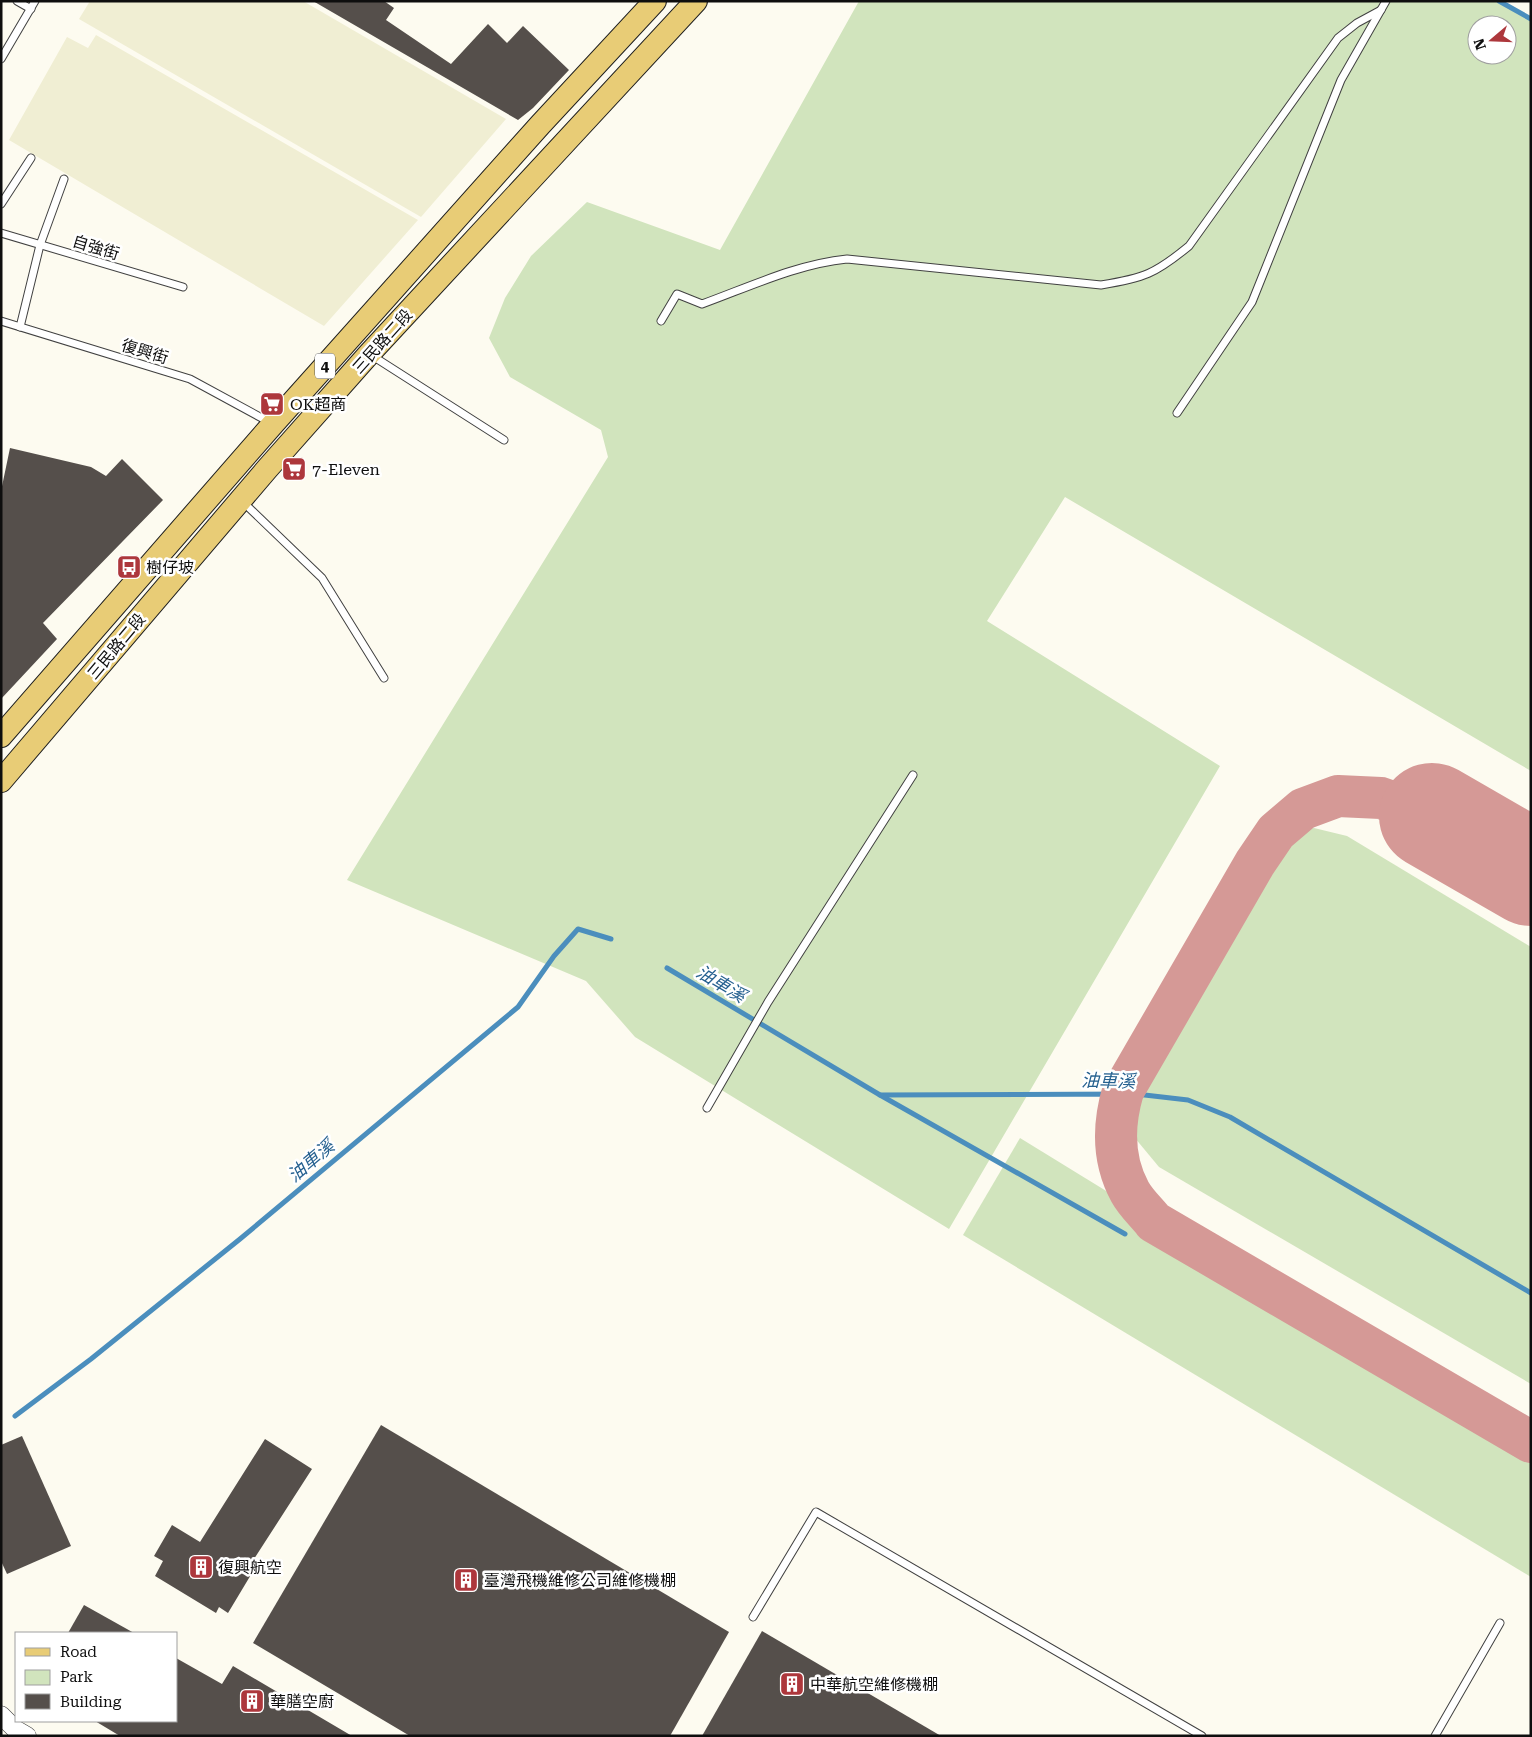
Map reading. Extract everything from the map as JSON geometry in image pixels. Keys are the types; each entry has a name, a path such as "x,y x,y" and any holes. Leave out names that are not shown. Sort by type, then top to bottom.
{"main road":[{"name":"三民路二段","path":"5,726 540,125 655,1"},
{"name":"三民路二段","path":"1,781 241,500 369,354 696,1"}],"street":[{"path":"1,1715 15,1729 27,1736"}],"lane":[{"path":"17,1 31,9"},
{"path":"1,59 35,1"},
{"path":"1177,413 1252,302 1341,80 1386,1"},
{"path":"661,321 677,294 702,304 803,268 847,259 1101,285 1135,279 1162,268 1190,246 1338,38 1357,23 1382,10"},
{"path":"1,204 31,158"},
{"path":"20,327 40,244 64,179"},
{"name":"自強街","path":"1,233 183,287"},
{"name":"復興街","path":"1,321 190,379 273,424"},
{"path":"369,354 504,440"},
{"path":"241,500 322,578 384,678"},
{"path":"707,1108 768,1002 913,775"},
{"path":"753,1617 816,1512 1202,1736"},
{"path":"1434,1736 1500,1623"}],"shaded area":[{"path":"90,1 303,1 506,119 421,217 79,19"},
{"path":"96,35 418,220 324,326 9,140 67,37 88,48"}],"green space":[{"path":"859,1 1499,1 1531,20 1531,771 1065,497 987,621 1220,766 949,1229 635,1037 586,981 347,880 608,457 601,430 510,377 489,338 505,298 531,256 587,202 720,250"},
{"path":"1314,828 1347,836 1531,947 1531,1384 1159,1167 1115,1114 1117,1071 1244,854 1276,832"},
{"path":"1020,1138 1531,1452 1531,1577 963,1235"}],"building":[{"path":"313,1 384,1 394,8 386,20 451,64 488,24 507,43 523,26 569,70 533,108 518,120"},
{"path":"10,448 91,467 106,476 122,459 163,500 43,623 57,639 1,699 1,491"},
{"name":"臺灣飛機維修公司維修機棚","path":"381,1425 729,1632 670,1736 410,1736 253,1643"},
{"path":"22,1436 71,1546 7,1574 1,1561 1,1445"},
{"path":"265,1439 312,1469 247,1570 252,1573 228,1613 219,1607 216,1613 155,1576 163,1561 154,1556 172,1525 200,1542"},
{"path":"84,1605 132,1632 69,1632"},
{"name":"中華航空維修機棚","path":"762,1631 941,1736 702,1736"},
{"name":"華膳空廚","path":"178,1659 222,1684 233,1666 352,1736 120,1736 97,1722 178,1722"}],"waterway":[{"path":"1499,1 1531,19"},
{"name":"油車溪","path":"15,1416 91,1359 240,1239 518,1007 554,956 578,929 611,939"},
{"name":"油車溪","path":"667,968 880,1095 1136,1094 1188,1100 1230,1117 1531,1293"},
{"path":"880,1095 1125,1234"}],"taxiway":[{"path":"1432,816 1381,798 1338,796 1303,809 1276,832 1255,863 1123,1091 1117,1116 1117,1155 1124,1180 1130,1192 1154,1222 1531,1442"}],"runway":[{"path":"1432,816 1531,873"}],"place":[{"name":"OK超商","path":"272,404"},
{"name":"7-Eleven","path":"294,469"},
{"name":"樹仔坡","path":"129,567"},
{"name":"復興航空","path":"201,1567"},
{"name":"臺灣飛機維修公司維修機棚","path":"466,1580"},
{"name":"中華航空維修機棚","path":"792,1684"},
{"name":"華膳空廚","path":"252,1701"}]}
